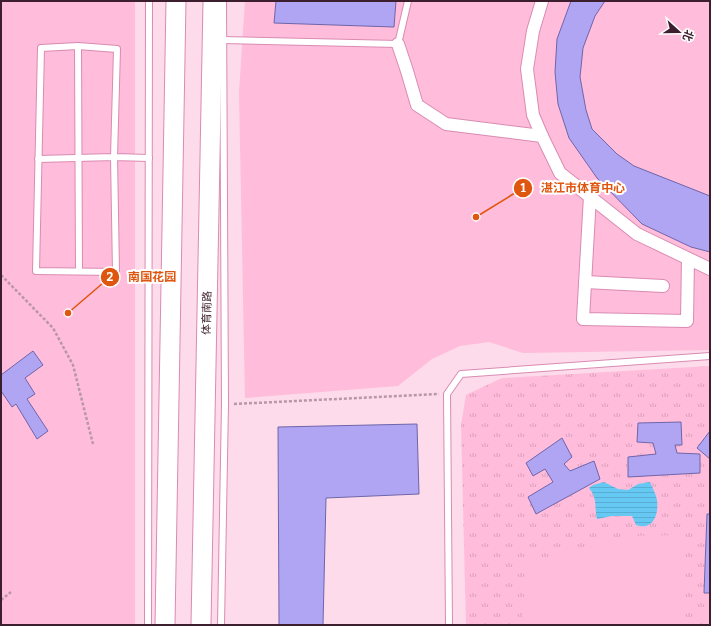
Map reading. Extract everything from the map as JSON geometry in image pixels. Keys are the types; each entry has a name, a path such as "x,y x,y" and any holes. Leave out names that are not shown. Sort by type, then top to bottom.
{"main road":[{"path":"165,625 176,1"},
{"name":"体育南路","path":"201,625 213,1"}],"street":[{"path":"542,1 533,31 527,69 533,115 560,173 637,234 710,269"},
{"path":"398,44 408,71 417,105 446,124 542,136"},
{"path":"590,196 583,319 687,321 688,259"},
{"path":"585,282 663,286"}],"lane":[{"path":"148,625 149,1"},
{"path":"221,625 225,404 223,1"},
{"path":"224,40 398,44 408,1"},
{"path":"78,46 79,271"},
{"path":"78,46 117,49 114,157 116,272 36,271 41,48 78,46"},
{"path":"38,159 114,157 149,158"},
{"path":"449,625 447,394 461,374 710,356"}],"path":[{"path":"1,275 53,328 73,365 93,444"},
{"path":"225,404 447,394"},
{"path":"1,600 11,592"}],"green space":[{"path":"1,1 135,1 135,625 1,625"},
{"path":"245,1 710,1 710,350 523,353 489,342 460,346 432,359 398,386 245,398 239,92"},
{"path":"710,366 710,625 466,625 461,425 466,395 502,378"},
{"path":"685,535 685,625 522,625 526,565 627,536"}],"water":[{"path":"604,482 618,489 628,490 638,484 650,482 657,500 656,516 651,524 647,526 636,525 632,516 612,516 597,519 595,499 589,488 593,485"}],"building":[{"path":"276,1 396,1 394,27 274,23"},
{"path":"571,1 605,1 595,16 583,48 580,77 586,110 592,129 617,154 634,166 710,196 710,252 691,247 642,224 597,178 569,138 558,104 555,72 557,39"},
{"path":"33,351 43,365 25,378 35,394 27,399 48,431 37,439 16,404 12,407 1,391 1,375"},
{"path":"681,422 682,445 675,445 677,453 700,454 700,473 628,477 628,457 656,454 653,443 637,442 638,423"},
{"path":"417,424 419,494 326,498 323,625 279,625 278,427"},
{"path":"710,431 710,459 697,448"},
{"path":"562,438 572,457 564,464 570,471 594,461 600,479 536,514 528,497 553,482 545,469 533,476 526,463"},
{"path":"707,514 710,514 710,593 704,593"}],"place":[{"name":"湛江市体育中心","path":"476,217"},
{"name":"南国花园","path":"68,313"}]}
